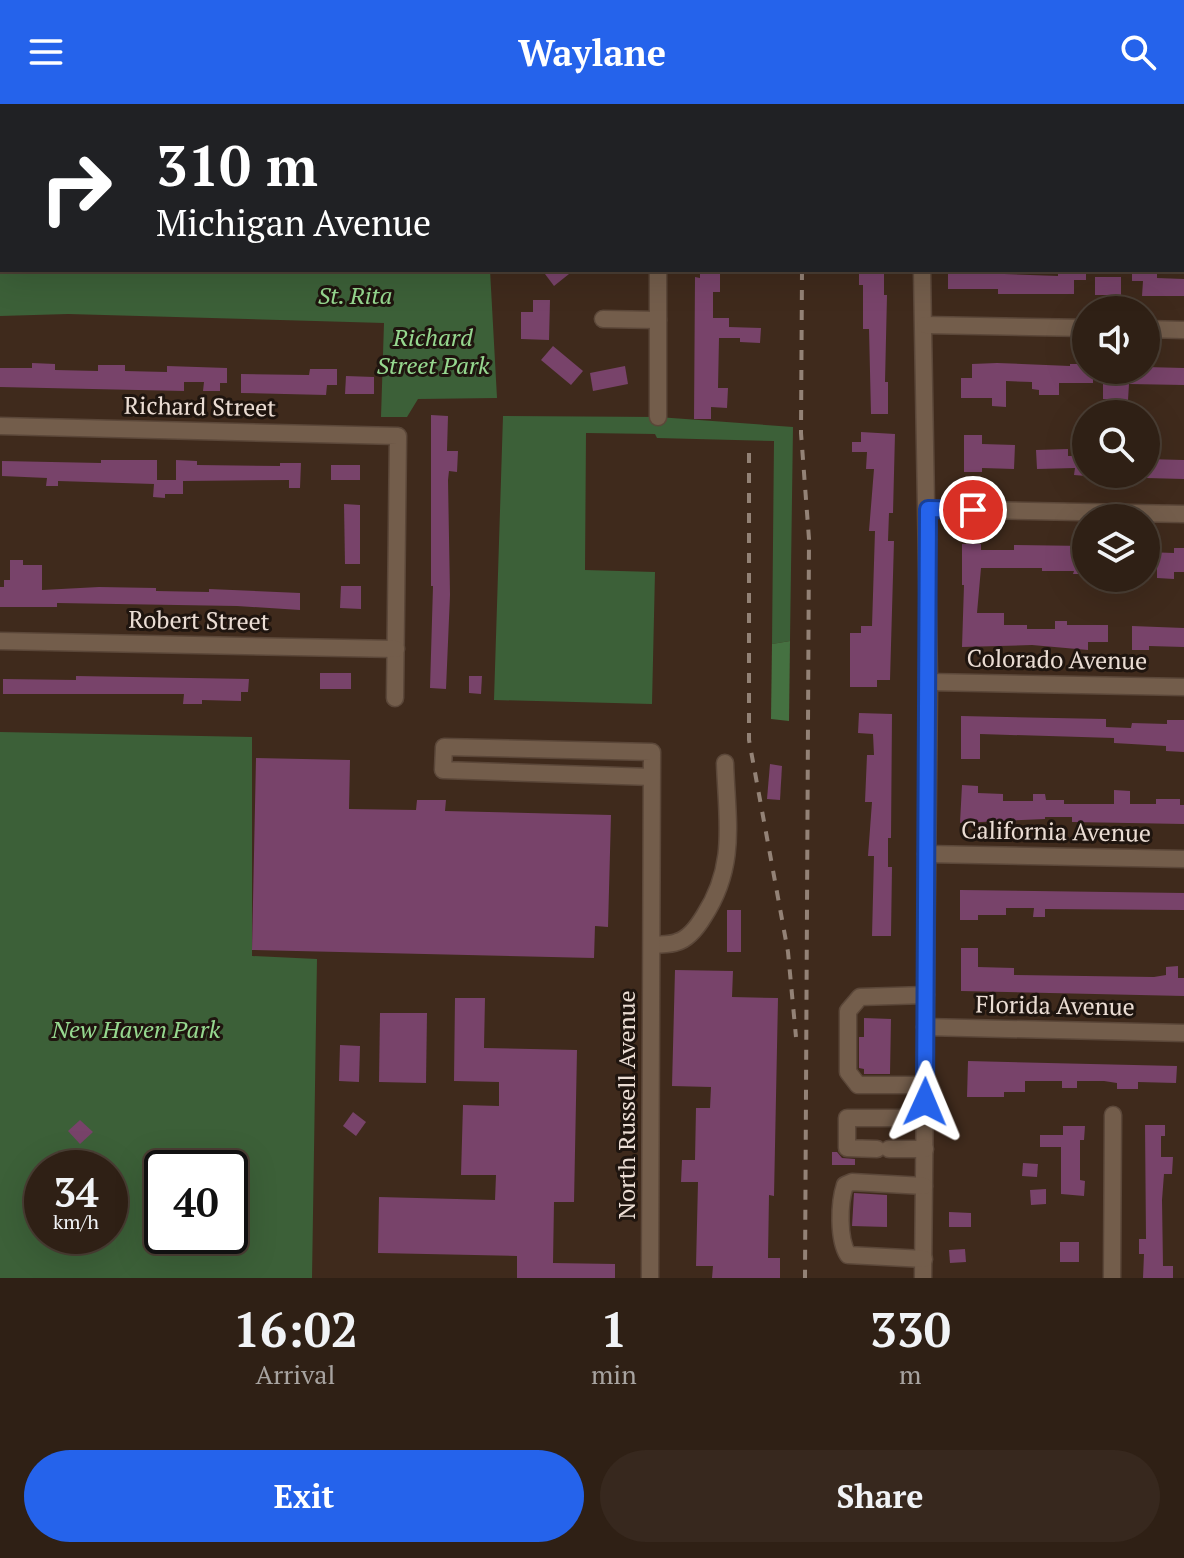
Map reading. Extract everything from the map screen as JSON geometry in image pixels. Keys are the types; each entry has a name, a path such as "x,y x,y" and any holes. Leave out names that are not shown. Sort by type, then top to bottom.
{"street":[{"path":"658,272 658,417"},
{"path":"922,272 929,682 923,1278"},
{"path":"603,319 658,320"},
{"path":"925,325 1072,328"},
{"path":"1160,329 1184,330"},
{"name":"Richard Street","path":"0,426 398,436 396,649"},
{"path":"928,509 1184,514"},
{"name":"Robert Street","path":"0,641 396,649"},
{"path":"395,698 396,649"},
{"name":"Colorado Avenue","path":"929,682 1184,687"},
{"path":"444,747 652,752 652,777 443,770 444,747"},
{"path":"652,939 678,942 689,935 702,920 723,881 727,861 725,763"},
{"name":"North Russell Avenue","path":"650,1278 652,777"},
{"name":"California Avenue","path":"926,854 1184,859"},
{"path":"925,1085 858,1085 848,1072 848,1011 860,997 926,995"},
{"name":"Florida Avenue","path":"925,1027 1184,1033"},
{"path":"1112,1278 1113,1115"},
{"path":"925,1118 847,1118 847,1148 925,1149"},
{"path":"924,1186 852,1182 845,1185 842,1194 842,1246 848,1255 924,1259"}],"green space":[{"name":"St. Rita","path":"0,272 490,272 497,398 418,399 407,417 381,417 384,323 68,314 0,316"},
{"path":"503,416 658,417 793,427 790,641 772,644 774,441 586,433 585,570 655,572 652,704 494,700"},
{"path":"790,641 789,721 771,719 772,644"},
{"name":"New Haven Park","path":"0,732 252,737 252,956 317,959 312,1278 0,1278"}],"building":[{"path":"544,272 572,272 554,286"},
{"path":"700,272 720,272 720,292 713,292 713,318 729,318 729,327 761,328 760,343 740,342 740,338 719,338 718,388 728,388 727,408 711,407 711,419 694,419 695,277 700,278"},
{"path":"859,272 884,272 888,414 871,414 869,329 863,329 863,285 859,285"},
{"path":"948,272 1058,276 1058,272 1086,272 1086,280 1074,280 1074,294 998,294 998,289 948,289"},
{"path":"1132,272 1157,272 1157,278 1184,279 1184,296 1142,296 1143,281 1132,281"},
{"path":"1095,277 1121,277 1121,295 1095,295"},
{"path":"533,300 550,300 549,340 521,339 521,312 533,312"},
{"path":"553,346 583,371 571,385 541,360"},
{"path":"32,363 55,364 55,370 98,371 98,365 125,365 125,371 167,372 167,366 227,368 227,383 220,383 220,391 203,391 204,382 184,382 184,391 0,387 0,368 32,368"},
{"path":"972,364 1072,364 1072,383 1059,383 1059,395 1039,395 1039,390 1032,389 1032,382 1006,381 1006,407 992,406 992,398 961,398 961,378 972,378"},
{"path":"625,366 628,384 593,391 590,373"},
{"path":"1160,367 1184,368 1184,385 1129,384 1160,384"},
{"path":"310,369 337,369 337,385 327,385 326,395 241,393 241,374 309,375"},
{"path":"346,376 374,377 374,394 345,394"},
{"path":"1103,384 1129,384 1128,400 1103,399"},
{"path":"431,415 448,416 447,451 458,451 457,472 449,471 448,480 450,595 446,689 430,688 433,586"},
{"path":"861,432 895,434 893,513 889,513 888,541 894,541 890,680 877,680 877,687 850,687 850,633 861,633 861,626 872,626 875,531 869,531 874,469 866,469 867,452 852,452 852,442 861,442"},
{"path":"964,435 982,435 982,444 1015,445 1014,469 982,468 982,472 964,472"},
{"path":"1068,449 1068,456 1072,456 1072,468 1037,469 1036,450"},
{"path":"1160,459 1184,460 1184,479 1160,478"},
{"path":"101,460 157,460 157,480 176,480 176,460 197,461 197,465 280,466 280,463 301,463 300,488 289,488 289,480 183,481 183,494 165,494 165,498 153,497 154,484 58,481 58,486 46,486 47,478 2,476 2,461 101,463"},
{"path":"331,465 360,465 360,480 331,480"},
{"path":"344,504 360,505 360,564 345,564"},
{"path":"962,544 981,544 981,550 1014,550 1014,545 1072,546 1072,571 981,568 977,613 1004,613 1004,625 1027,625 1027,629 1055,629 1055,621 1067,621 1067,625 1108,625 1108,642 1088,642 1088,650 1032,645 962,647"},
{"path":"1174,548 1184,548 1184,572 1174,572 1174,579 1160,578 1160,552 1174,553"},
{"path":"10,560 23,560 23,565 42,565 42,590 99,587 300,593 300,610 57,603 57,607 0,607 0,587 4,587 4,580 10,580"},
{"path":"341,586 361,586 361,609 340,608"},
{"path":"1132,626 1184,628 1184,647 1149,646 1149,650 1132,650"},
{"path":"320,673 351,673 351,689 320,689"},
{"path":"76,676 249,679 248,692 241,692 241,701 202,700 202,704 183,704 184,694 3,694 3,679 76,680"},
{"path":"469,676 482,676 481,694 469,693"},
{"path":"859,713 892,714 891,838 888,838 888,867 892,867 891,936 872,936 874,856 868,856 872,802 865,802 867,755 874,755 873,734 858,733"},
{"path":"961,716 1106,719 1106,727 1131,728 1132,723 1167,724 1167,720 1184,720 1184,752 1166,751 1166,746 1114,743 1114,738 980,734 980,759 961,759"},
{"path":"256,758 350,760 349,809 416,810 417,800 446,800 445,811 611,815 608,927 595,926 594,958 252,950"},
{"path":"770,764 782,766 780,800 767,799"},
{"path":"962,785 978,786 978,793 1003,794 1003,801 1033,801 1033,794 1045,794 1046,800 1064,800 1064,804 1114,804 1114,790 1130,791 1130,804 1156,804 1156,799 1180,799 1180,805 1184,805 1184,824 1072,822 1072,817 960,823"},
{"path":"960,890 1184,893 1184,910 1045,909 1045,917 1033,917 1034,908 1006,908 1006,915 978,915 978,920 960,920"},
{"path":"727,910 741,910 741,952 727,952"},
{"path":"961,948 978,948 978,967 1014,968 1014,975 1154,977 1166,975 1166,967 1178,966 1178,978 1184,978 1184,996 961,991"},
{"path":"675,970 733,971 732,997 778,998 774,1196 769,1195 768,1258 780,1258 780,1278 712,1278 713,1266 696,1266 698,1182 681,1182 682,1160 695,1160 696,1108 710,1108 711,1087 672,1086"},
{"path":"455,998 485,998 484,1048 577,1050 574,1202 554,1202 553,1263 615,1264 615,1278 517,1278 517,1256 378,1253 379,1197 495,1200 496,1175 461,1175 463,1105 499,1106 499,1082 454,1081"},
{"path":"380,1013 427,1013 426,1083 379,1082"},
{"path":"864,1018 891,1019 890,1074 864,1074 864,1069 859,1068 859,1037 864,1037"},
{"path":"340,1045 360,1046 359,1082 339,1081"},
{"path":"968,1061 1177,1066 1176,1083 1138,1082 1138,1089 1117,1089 1117,1083 1104,1081 1077,1081 1077,1088 1062,1088 1062,1081 1025,1081 1025,1092 1004,1092 1004,1097 967,1097"},
{"path":"353,1112 366,1122 356,1136 343,1126"},
{"path":"80,1120 93,1132 80,1144 68,1131"},
{"path":"1145,1125 1165,1125 1165,1136 1161,1136 1161,1157 1173,1157 1172,1174 1164,1174 1162,1200 1163,1266 1173,1266 1173,1278 1143,1278 1144,1254 1139,1254 1139,1239 1146,1239"},
{"path":"1063,1126 1085,1126 1084,1140 1080,1140 1080,1180 1085,1181 1084,1196 1061,1194 1061,1147 1040,1147 1040,1135 1063,1135"},
{"path":"832,1152 837,1152 842,1158 855,1159 855,1165 832,1165"},
{"path":"1023,1163 1038,1164 1037,1177 1022,1176"},
{"path":"1046,1189 1046,1204 1031,1205 1030,1190"},
{"path":"854,1193 887,1195 887,1227 852,1226"},
{"path":"949,1212 971,1213 971,1227 949,1227"},
{"path":"1060,1242 1079,1242 1079,1262 1060,1262"},
{"path":"965,1249 966,1262 950,1263 949,1250"}],"railway":[{"path":"802,272 801,433 809,539 805,1278"},
{"path":"749,453 749,740 788,952 796,1037"}],"route":[{"path":"925,1102 928,509 973,510"}],"park label":[{"name":"Richard Street Park","path":"433,352"}]}
